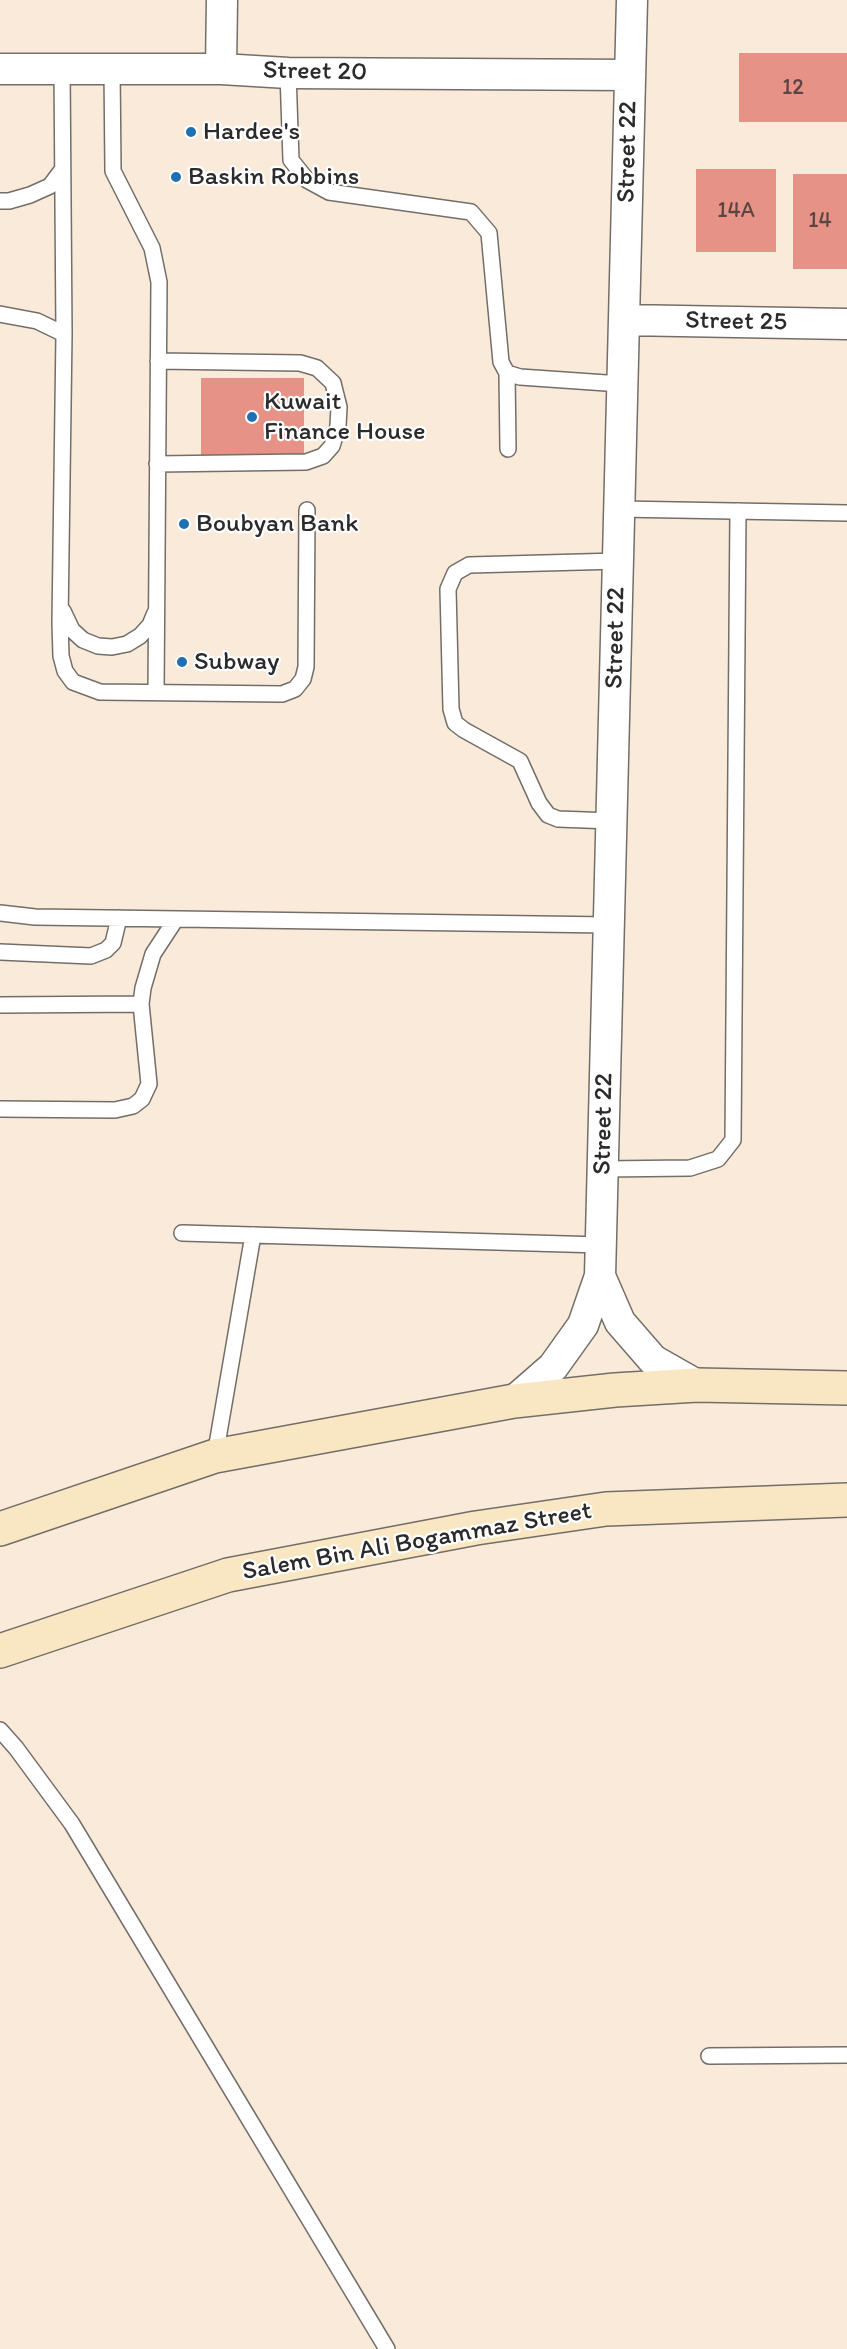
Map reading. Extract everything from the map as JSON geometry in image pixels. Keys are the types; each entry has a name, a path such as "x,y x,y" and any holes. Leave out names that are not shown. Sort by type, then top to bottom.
{"main road":[{"path":"0,1529 215,1456 514,1401 697,1384 845,1389"},
{"name":"Salem Bin Ali Bogammaz Street","path":"0,1651 228,1575 476,1528 606,1509 847,1500"}],"street":[{"path":"221,69 222,0"},
{"name":"Street 22","path":"514,1401 553,1367 583,1325 600,1276 632,0"},
{"name":"Street 20","path":"0,69 221,69 288,73 630,75"},
{"name":"Street 25","path":"624,320 847,324"},
{"name":"Street 22","path":"600,1276 620,1322 653,1360 697,1384"}],"lane":[{"path":"62,68 64,334 61,656 65,671 73,682 100,692 282,694 295,689 303,679 306,667 307,510"},
{"path":"112,68 113,171 152,248 159,282 156,692"},
{"path":"288,73 291,160 307,180 329,192 471,212 489,233 501,362 507,373 508,449"},
{"path":"0,201 30,195 50,186 62,170"},
{"path":"0,314 36,321 64,334"},
{"path":"157,464 306,462 323,456 332,446 338,426 339,407 333,383 317,368 300,363 158,361"},
{"path":"507,373 520,377 621,384"},
{"path":"619,509 847,513"},
{"path":"603,1169 690,1168 718,1159 733,1140 738,511"},
{"path":"611,821 558,819 548,815 539,803 520,761 455,723 451,709 448,589 455,573 469,565 618,561"},
{"path":"61,603 64,617 72,630 83,639 98,646 112,647 127,644 140,636 150,625 156,611"},
{"path":"0,913 35,917 609,925"},
{"path":"0,952 91,956 106,950 113,943 119,918"},
{"path":"0,1109 115,1110 133,1106 142,1099 149,1084 141,1004 146,971 153,954 176,919"},
{"path":"0,1005 141,1004"},
{"path":"182,1233 601,1245"},
{"path":"215,1456 253,1235"},
{"path":"0,1730 72,1824 387,2349"},
{"path":"709,2056 847,2055"}],"building":[{"path":"739,53 847,53 847,122 739,122"},
{"path":"696,169 776,169 776,252 696,252"},
{"path":"793,174 847,174 847,269 793,269"},
{"name":"Kuwait Finance House","path":"201,378 304,378 304,456 201,455"}],"place":[{"name":"Hardee's","path":"191,132"},
{"name":"Baskin Robbins","path":"176,177"},
{"name":"Kuwait Finance House","path":"252,417"},
{"name":"Boubyan Bank","path":"184,524"},
{"name":"Subway","path":"182,662"}]}
